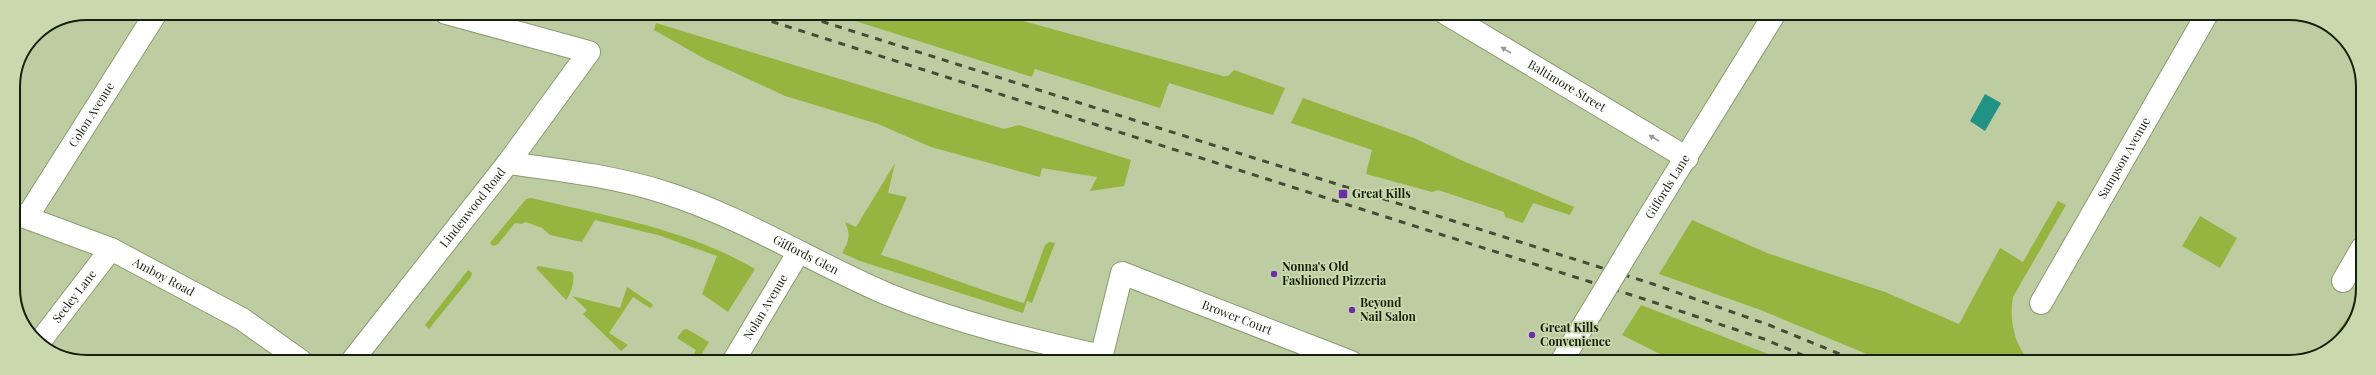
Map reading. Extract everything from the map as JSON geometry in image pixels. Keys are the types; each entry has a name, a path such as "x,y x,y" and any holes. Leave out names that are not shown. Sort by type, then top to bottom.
{"street":[{"name":"Colon Avenue","path":"21,215 151,20"},
{"name":"Lindenwood Road","path":"357,355 508,163 589,52 472,20"},
{"name":"Baltimore Street","path":"1458,20 1688,158"},
{"name":"Giffords Lane","path":"1565,355 1647,220 1688,158 1771,20"},
{"name":"Sampson Avenue","path":"2040,303 2204,20"},
{"name":"Giffords Glen","path":"508,163 589,174 663,192 733,220 798,253 888,294 984,327 1086,355"},
{"name":"Amboy Road","path":"21,215 111,249 242,319 291,355"},
{"name":"Seeley Lane","path":"43,338 111,249"},
{"name":"Nolan Avenue","path":"737,355 798,253"},
{"path":"2343,281 2356,258"},
{"name":"Brower Court","path":"1102,355 1122,273 1333,355"}],"green space":[{"path":"852,20 1019,20 1223,76 1228,76 1234,70 1285,88 1273,115 1169,83 1160,108 1035,69 1032,77"},
{"path":"656,23 1004,129 1019,125 1131,160 1124,186 1090,191 1097,177 1042,168 1040,177 931,147 878,124 785,96 705,59 654,30"},
{"path":"1303,98 1414,138 1463,161 1574,207 1570,215 1533,203 1523,223 1505,217 1504,212 1438,190 1432,192 1366,174 1372,150 1291,123"},
{"path":"895,163 888,193 907,197 881,255 1024,303 1045,245 1049,242 1055,243 1032,303 1027,301 1023,313 860,261 842,253 849,234 845,222 856,227"},
{"path":"531,198 646,225 702,244 729,255 755,269 728,312 702,294 717,256 658,235 595,220 582,242 550,235 542,228 526,222 521,224 515,223 498,244 493,246 490,243 526,199"},
{"path":"2058,201 2066,205 2013,297 2012,323 2020,349 2024,355 1869,355 1758,309 1659,274 1692,220 1767,253 1885,292 1959,324 2000,248 2023,262"},
{"path":"2200,216 2237,238 2220,268 2182,246"},
{"path":"538,266 572,272 572,286 570,294 566,300 536,268"},
{"path":"468,270 472,273 471,277 429,329 425,325"},
{"path":"627,287 651,303 653,306 650,308 633,297 609,333 628,345 621,351 583,314 587,310 572,296 620,308"},
{"path":"1641,305 1771,355 1662,355 1622,335"},
{"path":"2351,314 2342,329 2333,338"},
{"path":"687,329 709,342 701,355 694,355 696,350 677,338 683,330"}],"water":[{"path":"1985,94 2001,103 1985,131 1970,121"}],"railway":[{"path":"767,20 1644,299 1764,339 1802,355"},
{"path":"817,20 1653,284 1769,325 1842,355"}],"place":[{"name":"Great Kills","path":"1343,194"},
{"name":"Nonna's Old Fashioned Pizzeria","path":"1274,274"},
{"name":"Beyond Nail Salon","path":"1352,310"},
{"name":"Great Kills Convenience","path":"1532,335"}]}
